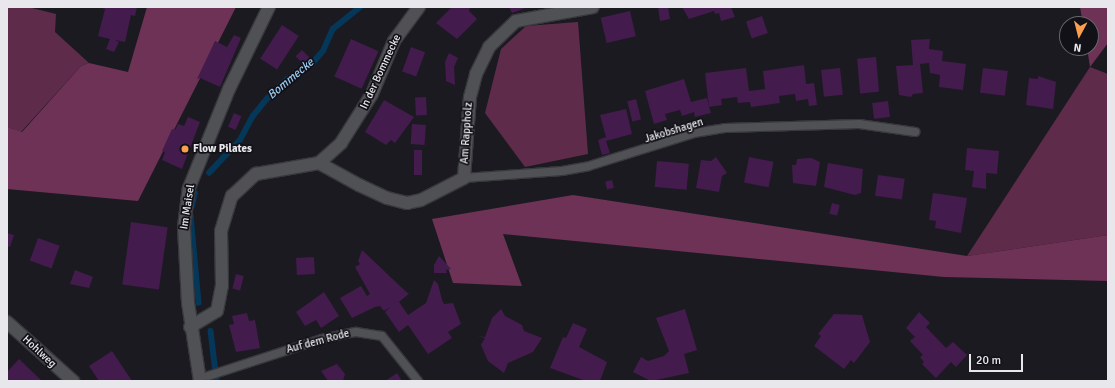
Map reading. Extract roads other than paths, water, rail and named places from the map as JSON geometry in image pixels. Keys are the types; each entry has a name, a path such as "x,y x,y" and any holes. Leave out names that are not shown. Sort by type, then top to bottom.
{"street":[{"name":"Im Maisel","path":"191,326 184,227 189,188 229,89 269,7"},
{"name":"In der Bommecke","path":"319,163 341,143 362,114 394,41 419,7"},
{"name":"Am Rappholz","path":"319,163 359,186 387,198 407,203 422,200 464,178 470,97 476,74 489,47 516,21 593,7"},
{"path":"203,378 191,326 217,311 222,286 221,231 232,196 256,174 319,163"},
{"name":"Hohlweg","path":"7,322 73,381"}],"lane":[{"name":"Jakobshagen","path":"464,178 589,166 694,133 726,128 859,124 915,132"},
{"name":"Auf dem Rode","path":"203,378 230,371 322,339 370,332 382,336 418,381"}],"waterway":[{"name":"Bommecke","path":"209,173 240,140 253,116 267,99 287,79 312,64 323,51 333,29 360,7"},
{"name":"Bommecke","path":"192,206 195,193"},
{"name":"Bommecke","path":"191,215 199,303"},
{"name":"Bommecke","path":"211,331 217,381"}],"place":[{"name":"Flow Pilates","path":"185,149"}]}
